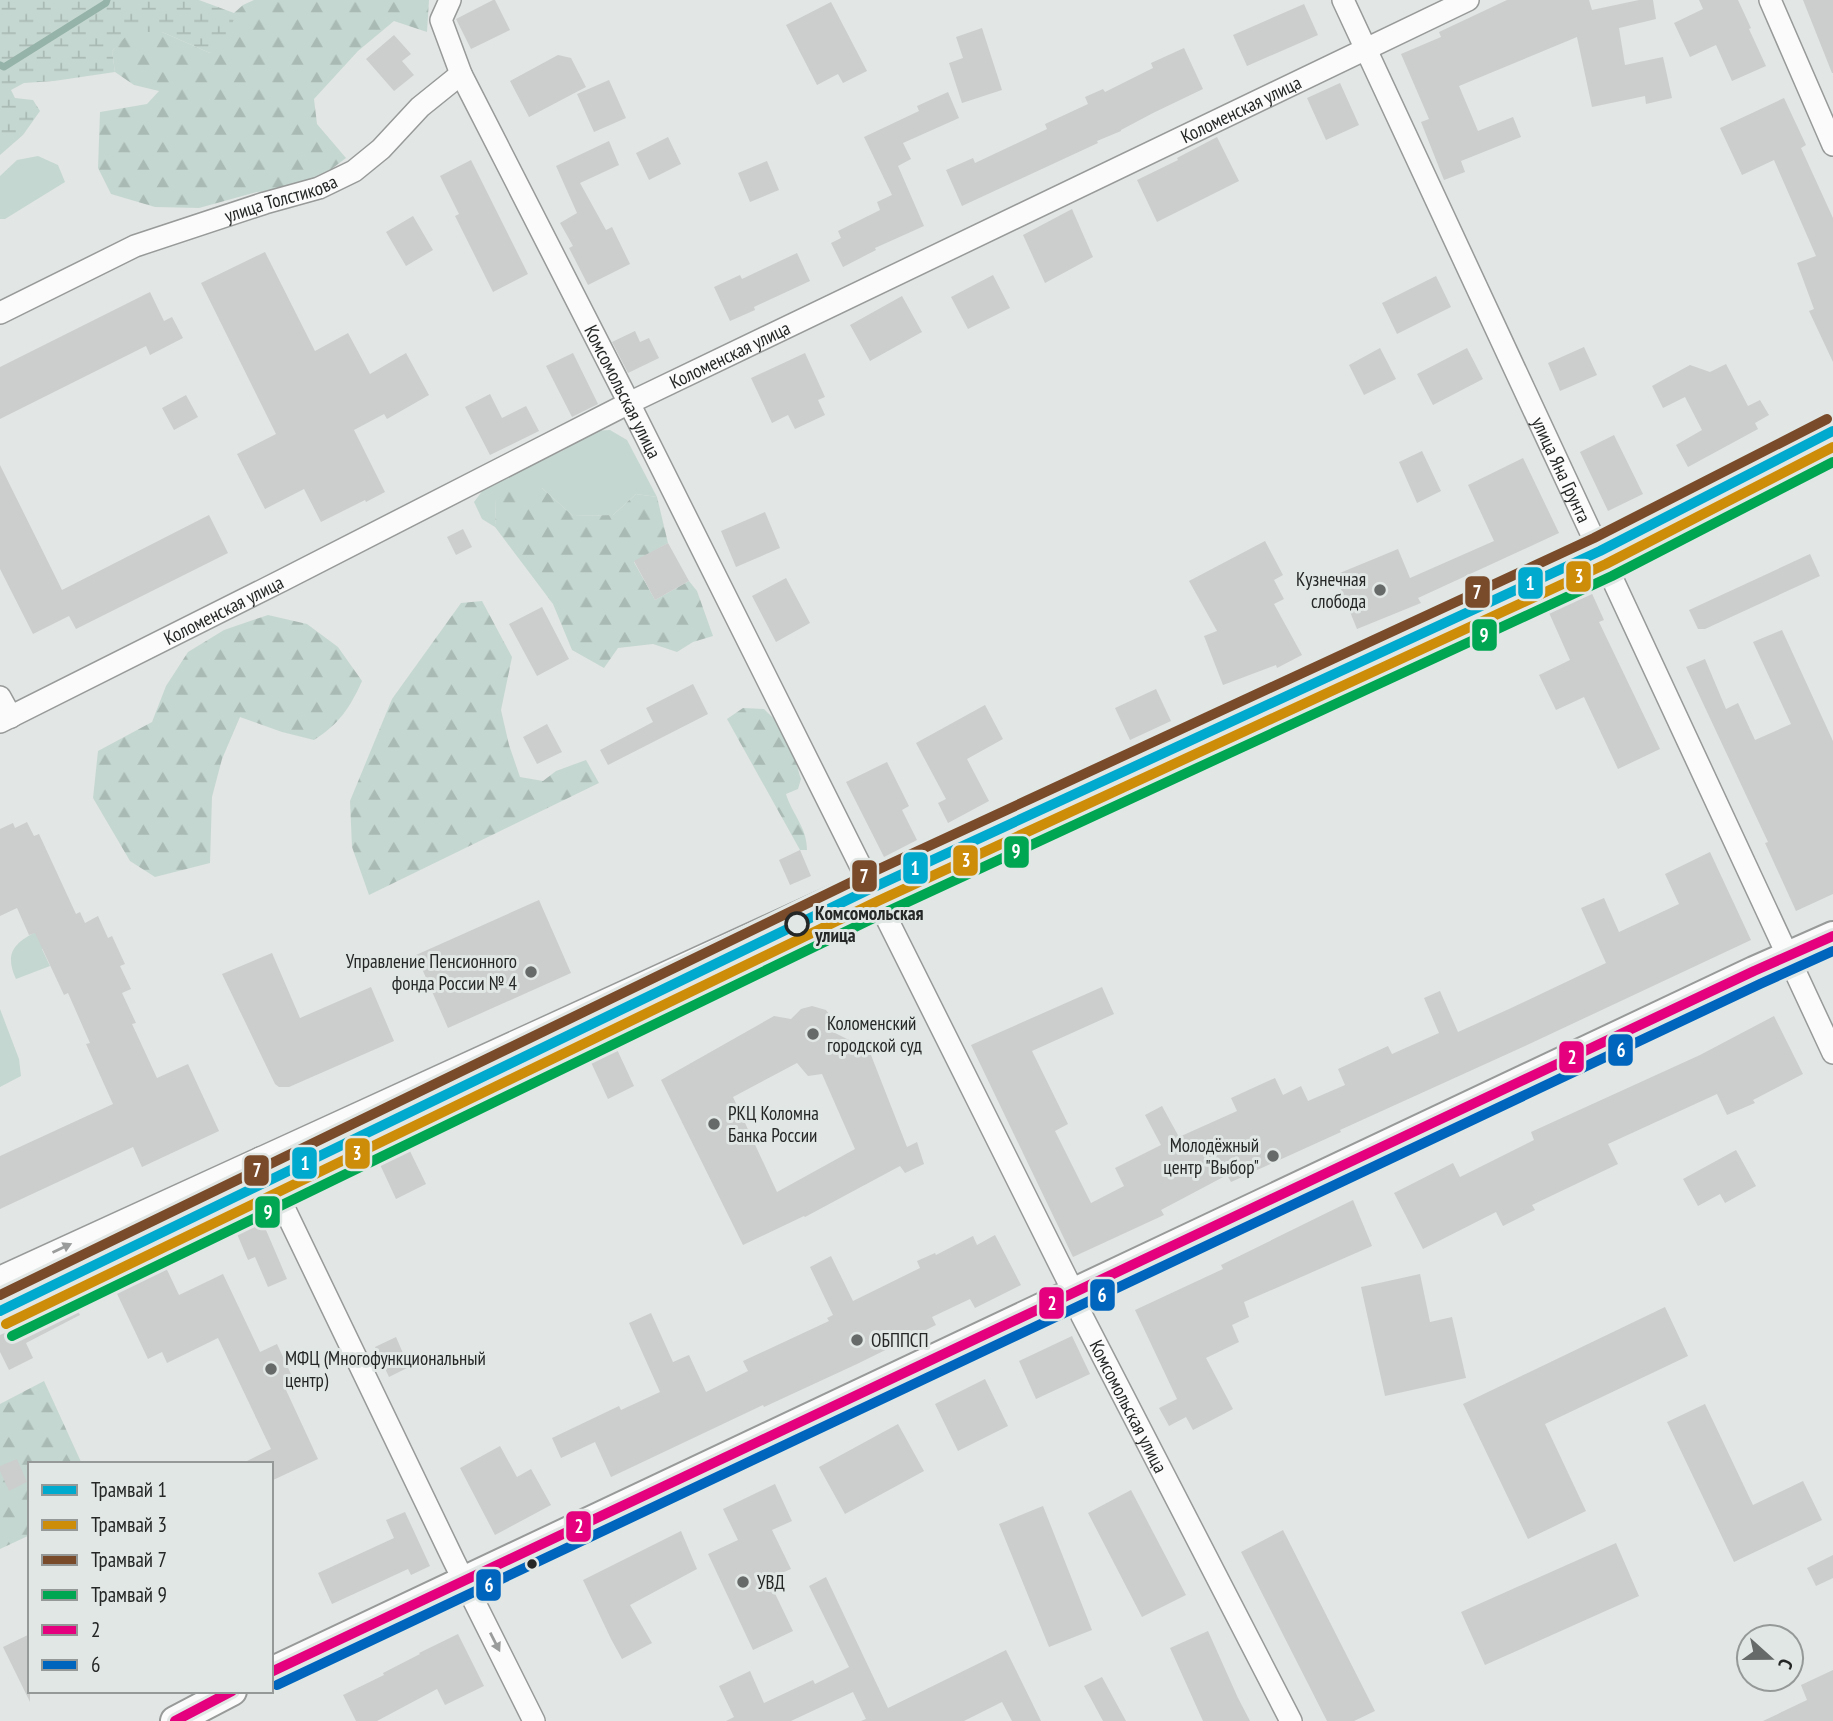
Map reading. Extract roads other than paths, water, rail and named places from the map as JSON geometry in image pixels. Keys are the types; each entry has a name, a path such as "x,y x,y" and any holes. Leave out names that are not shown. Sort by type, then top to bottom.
{"main road":[{"path":"273,1671 1833,936"},
{"path":"174,1721 228,1693"}],"street":[{"path":"450,0 441,20 461,74"},
{"name":"улица Яна Грунта","path":"1343,0 1833,1053"},
{"name":"Коломенская улица","path":"5,719 629,403 1468,0"},
{"path":"1770,0 1833,145"},
{"name":"улица Толстикова","path":"0,313 135,246 319,188 354,171 381,149 420,107 461,74"},
{"name":"Комсомольская улица","path":"461,74 629,403 1074,1293 1082,1316 1291,1721"},
{"path":"0,1277 260,1158 1605,562 1833,444"},
{"path":"0,696 5,719"},
{"path":"260,1158 534,1721"}],"waterway":[{"path":"0,65 4,67 107,0"}],"tram line":[{"name":"7","path":"0,1295 866,875 1594,538 1827,419"},
{"name":"1","path":"0,1311 872,888 1600,551 1833,431"},
{"name":"3","path":"6,1324 878,901 1606,564 1833,447"},
{"name":"9","path":"12,1336 884,913 1612,576 1833,462"}],"place":[{"name":"Кузнечная слобода","path":"1380,590"},
{"name":"Комсомольская улица","path":"797,924"},
{"name":"Управление Пенсионного фонда России № 4","path":"531,972"},
{"name":"Коломенский городской суд","path":"813,1034"},
{"name":"РКЦ Коломна Банка России","path":"714,1124"},
{"name":"Молодёжный центр \"Выбор\"","path":"1273,1156"},
{"name":"ОБППСП","path":"857,1340"},
{"name":"МФЦ (Многофункциональный центр)","path":"271,1369"},
{"name":"УВД","path":"743,1582"}]}
